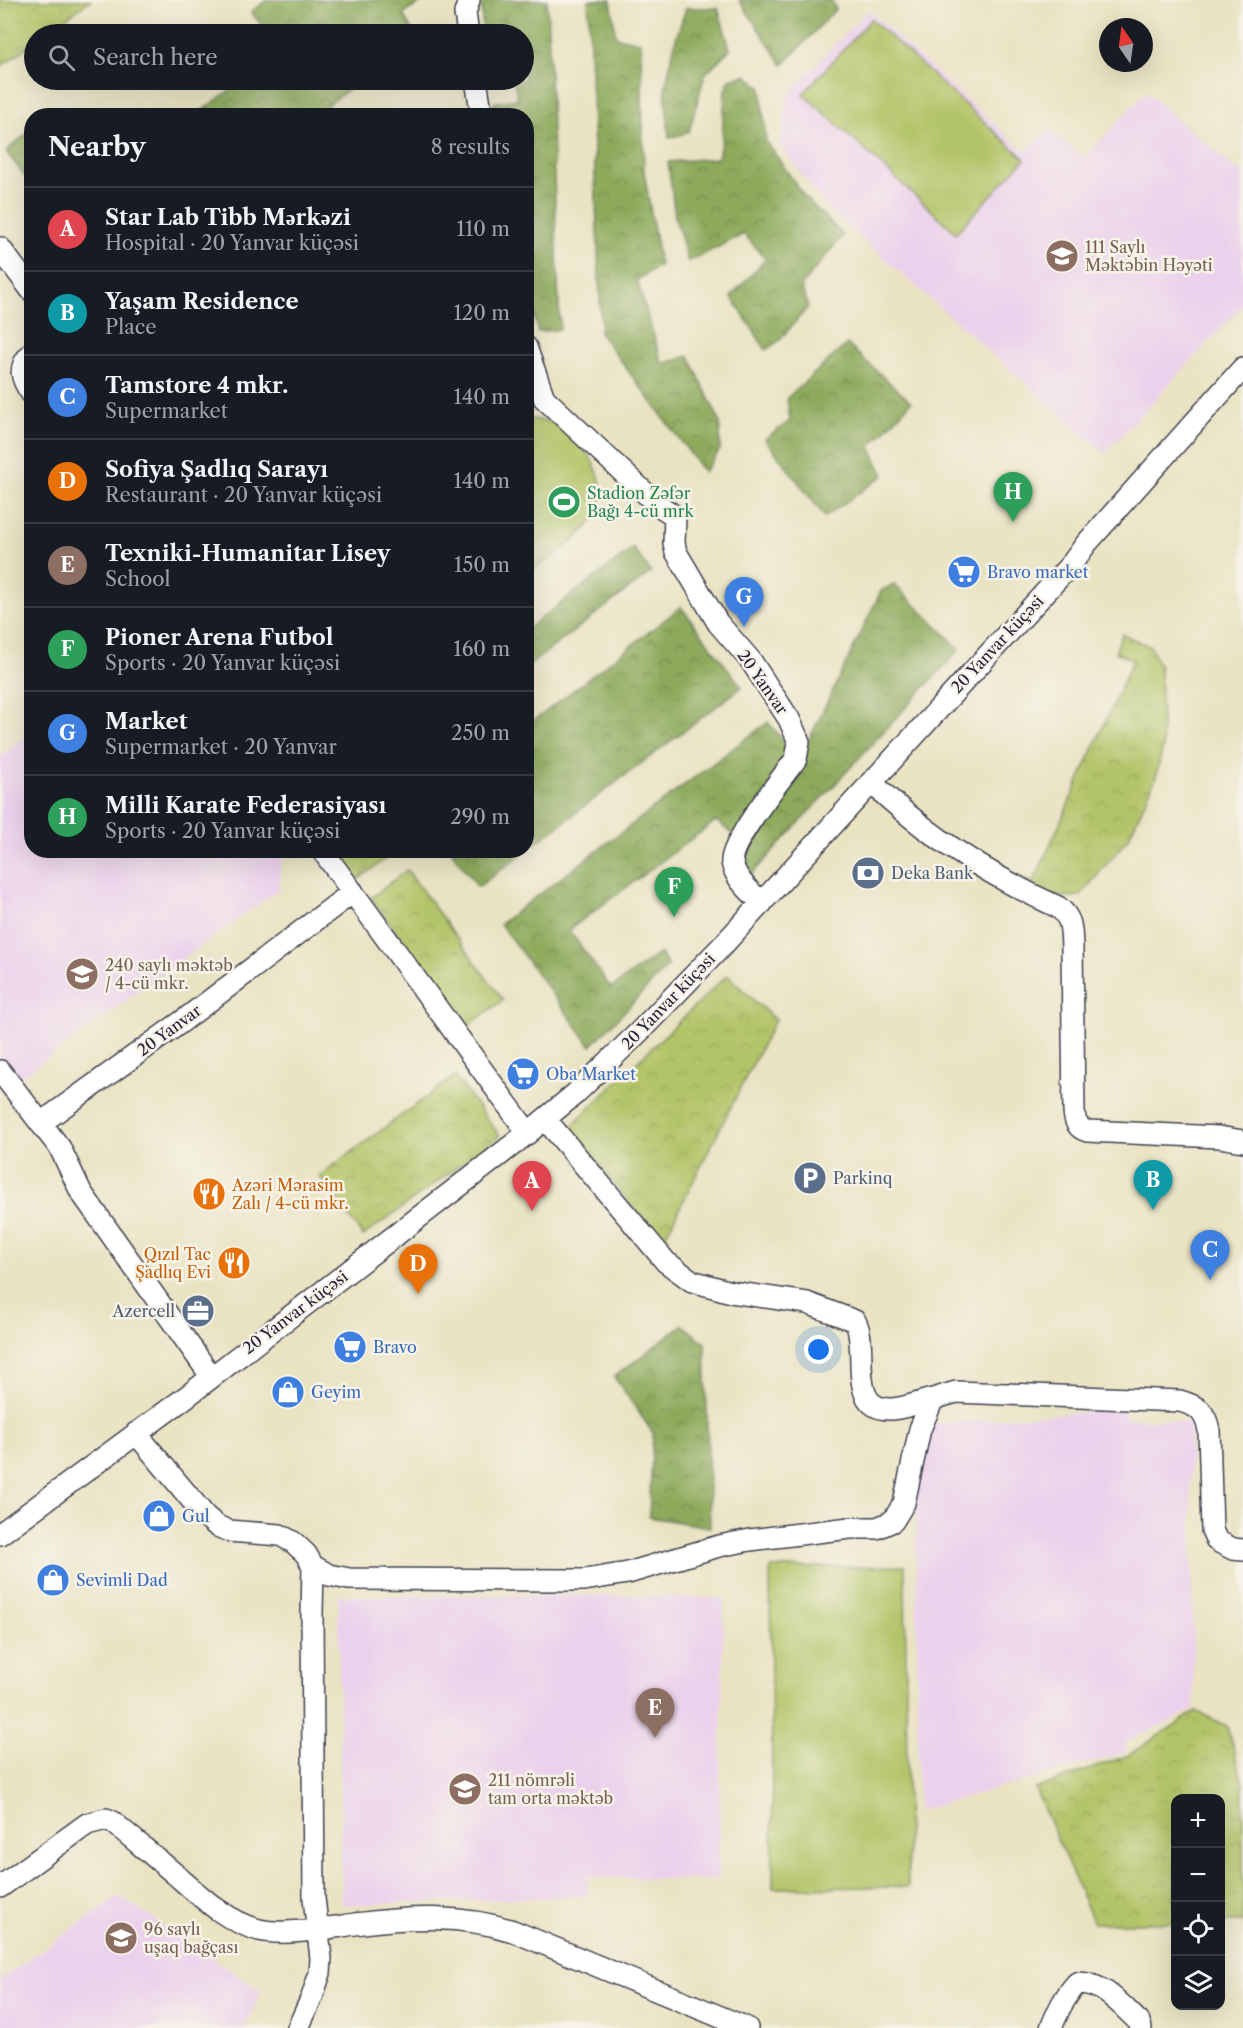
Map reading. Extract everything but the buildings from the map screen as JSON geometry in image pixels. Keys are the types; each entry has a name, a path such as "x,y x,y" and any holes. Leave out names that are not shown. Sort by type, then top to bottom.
{"street":[{"path":"467,24 465,13 470,0"},
{"path":"478,90 481,108"},
{"path":"0,248 24,280"},
{"path":"24,363 21,372 24,382"},
{"name":"20 Yanvar küçəsi","path":"0,1534 186,1397 546,1119 640,1031 762,903 1073,562 1086,544 1243,368"},
{"name":"20 Yanvar","path":"534,370 544,398 658,505 675,516 676,552 718,623 751,661 797,735 799,749 796,759 743,833 732,854 732,861 742,883 762,903"},
{"path":"871,782 894,803 968,860 1058,907 1068,915 1072,948 1074,1112 1075,1119 1082,1129 1243,1140"},
{"path":"328,858 528,1133"},
{"name":"20 Yanvar","path":"41,1123 184,1020 353,892"},
{"path":"0,1071 60,1148 81,1192 212,1376"},
{"path":"546,1119 666,1262 692,1281 731,1292 807,1303 855,1321 861,1335 862,1386 868,1399 881,1407 893,1409 956,1392 1180,1401 1192,1404 1207,1418 1209,1430 1212,1530 1217,1541 1233,1549 1243,1550"},
{"path":"136,1433 217,1526 229,1531 280,1535 293,1542 306,1554 313,1566 329,1575 349,1579 584,1580 628,1573 719,1546 750,1540 850,1528 878,1528 893,1521 904,1503 920,1429 933,1399"},
{"path":"298,2028 320,1973 314,1898 313,1566"},
{"path":"0,1887 87,1824 106,1820 113,1822 221,1912 260,1930 276,1932 415,1919 461,1920 490,1924 513,1931 747,2028"},
{"path":"1051,2028 1061,2003 1070,1991 1077,1983 1087,1983 1108,1993 1139,2022 1141,2028"}],"shaded area":[{"name":"111 Saylı Məktəbin Həyəti","path":"868,10 1025,152 1049,129 1084,158 1146,92 1243,175 1243,305 1105,453 826,207 780,145 787,101 791,91"},
{"name":"240 saylı məktəb / 4-cü mkr.","path":"24,738 24,858 281,858 279,889 17,1080 0,1058 0,757"},
{"path":"1123,1409 1126,1418 1190,1422 1194,1709 1125,1743 1127,1752 918,1811 916,1477 931,1424"},
{"name":"211 nömrəli tam orta məktəb","path":"593,1595 724,1598 718,1880 588,1877 588,1896 342,1905 338,1596"},
{"name":"96 saylı uşaq bağçası","path":"119,1896 261,1991 245,2028 0,2028 0,1980"}],"green space":[{"path":"0,0 91,0 58,24 24,24 24,49 0,67"},
{"path":"267,0 425,0 403,14 408,24 260,24 251,12"},
{"path":"488,0 547,0 560,329 538,332 534,317 534,108 493,108 493,103 517,99 516,90 534,90 534,24 482,24 481,5"},
{"path":"588,0 611,0 616,37 641,42 644,172 660,265 637,280 662,364 689,356 720,422 720,450 704,472 599,332 601,327"},
{"path":"739,0 831,0 836,9 783,65"},
{"path":"686,8 718,8 730,49 705,74 689,132 669,138 665,88 676,38"},
{"path":"871,19 1025,159 956,233 803,94"},
{"path":"746,75 761,87 766,141 804,196 843,235 801,286 808,307 779,341 766,350 731,296 766,259 744,234 688,262 675,217 668,162 718,158 722,137 725,90 730,79"},
{"path":"230,90 348,90 323,108 206,108"},
{"path":"24,136 24,175 6,151"},
{"path":"847,344 911,402 870,447 884,475 825,517 765,439 790,421 787,398"},
{"name":"Stadion Zəfər Bağı 4-cü mrk","path":"534,419 551,422 570,432 586,451 598,473 602,493 598,509 590,524 534,570"},
{"path":"633,548 651,572 534,662 534,624"},
{"path":"894,584 960,649 751,875 745,860 745,844 716,821 569,930 611,988 660,953 668,966 591,1046 500,924 768,722 793,753 804,750 881,591"},
{"path":"681,607 742,687 534,845 534,721"},
{"path":"1122,634 1151,647 1160,667 1163,747 1155,780 1129,837 1080,896 1054,898 1002,869 1033,883 1133,660 1115,652"},
{"path":"338,858 387,858 356,881"},
{"path":"456,858 517,858 478,887"},
{"path":"407,870 503,1000 465,1028 371,898"},
{"path":"727,975 775,1020 662,1243 569,1128"},
{"path":"455,1076 500,1136 363,1236 319,1176"},
{"path":"683,1325 705,1343 710,1527 649,1517 653,1433 614,1377"},
{"path":"905,1566 908,1887 773,1888 770,1568"},
{"path":"1196,1711 1227,1726 1243,1783 1243,1922 1225,1922 1225,1794 1171,1794 1171,1923 1094,1923 1035,1789 1129,1755"}],"place":[{"name":"111 Saylı Məktəbin Həyəti","path":"1062,256"},
{"name":"Stadion Zəfər Bağı 4-cü mrk","path":"564,502"},
{"name":"Milli Karate Federasiyası","path":"1013,522"},
{"name":"Bravo market","path":"964,572"},
{"name":"Market","path":"744,627"},
{"name":"Deka Bank","path":"868,873"},
{"name":"Pioner Arena Futbol","path":"674,917"},
{"name":"240 saylı məktəb / 4-cü mkr.","path":"82,974"},
{"name":"Oba Market","path":"523,1074"},
{"name":"Parkinq","path":"810,1178"},
{"name":"Azəri Mərasim Zalı / 4-cü mkr.","path":"209,1194"},
{"name":"Yaşam Residence","path":"1153,1210"},
{"name":"Star Lab Tibb Mәrkәzi","path":"532,1211"},
{"name":"Qızıl Tac Şadlıq Evi","path":"234,1263"},
{"name":"Tamstore 4 mkr.","path":"1210,1280"},
{"name":"Sofiya Şadlıq Sarayı","path":"418,1294"},
{"name":"Azercell","path":"198,1311"},
{"name":"Bravo","path":"350,1347"},
{"name":"Geyim","path":"288,1392"},
{"name":"Gul","path":"159,1516"},
{"name":"Sevimli Dad","path":"53,1580"},
{"name":"Texniki-Humanitar Lisey","path":"655,1738"},
{"name":"211 nömrəli tam orta məktəb","path":"465,1789"},
{"name":"96 saylı uşaq bağçası","path":"121,1938"}]}
